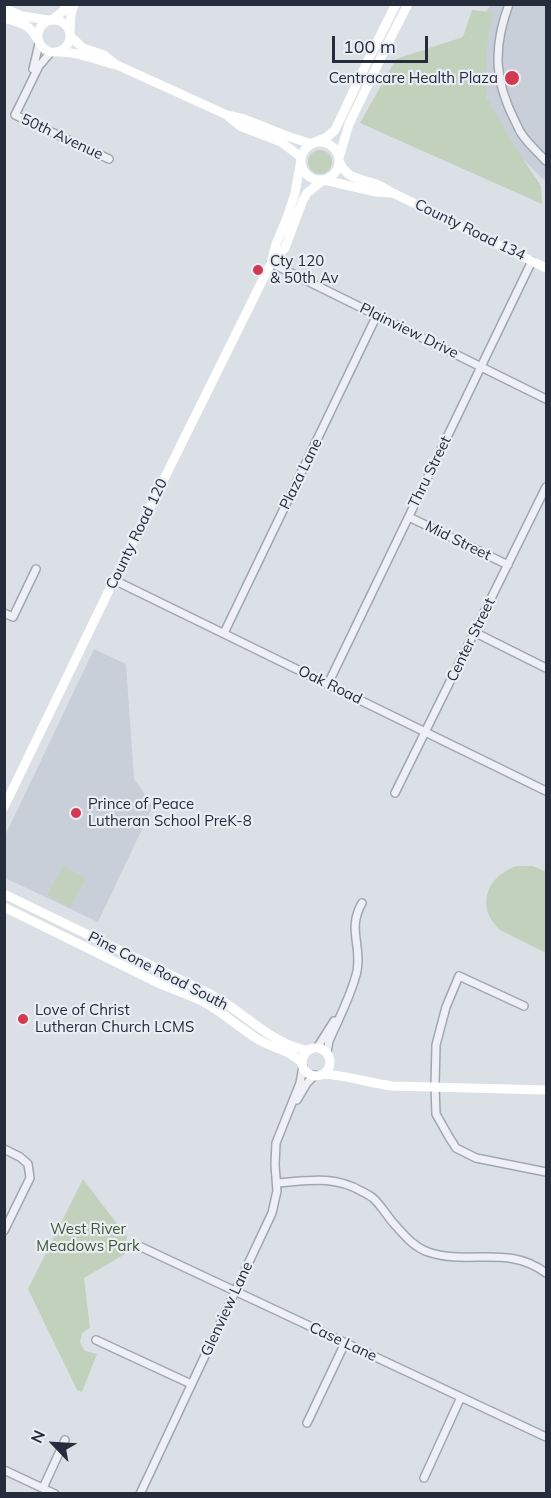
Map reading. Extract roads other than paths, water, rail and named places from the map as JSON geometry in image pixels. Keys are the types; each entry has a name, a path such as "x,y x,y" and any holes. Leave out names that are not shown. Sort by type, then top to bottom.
{"street":[{"path":"29,86 40,26 62,12 68,4"},
{"path":"29,86 39,66 54,52 66,46 74,4"},
{"path":"396,4 335,130 304,150 301,166 307,175 317,180 323,180 335,174 349,124 408,4"},
{"path":"509,4 498,48 499,79 508,109 520,131 546,161"},
{"path":"4,8 34,19 57,20 65,24 70,34 83,48 104,55 117,65 227,115 244,119 287,136 313,143 330,144 338,152 339,160"},
{"path":"4,18 28,26 46,51 81,54 101,62 117,65"},
{"name":"50th Avenue","path":"29,86 15,115 109,159"},
{"path":"227,115 240,126 281,142 301,159"},
{"name":"County Road 120","path":"4,807 271,263 291,205 301,159"},
{"name":"County Road 134","path":"339,160 343,169 354,178 378,185 546,268"},
{"name":"County Road 134","path":"323,180 393,194"},
{"name":"County Road 120","path":"271,263 285,248 307,193 323,180"},
{"name":"Thru Street","path":"328,684 532,261"},
{"name":"Plainview Drive","path":"271,263 546,399"},
{"name":"Plaza Lane","path":"224,633 377,315"},
{"name":"Center Street","path":"395,793 546,487"},
{"name":"Mid Street","path":"409,517 508,565"},
{"path":"4,613 13,617 36,569"},
{"name":"Oak Road","path":"114,580 546,790"},
{"path":"474,632 546,668"},
{"path":"4,796 27,762"},
{"name":"Pine Cone Road South","path":"4,894 206,992 287,1044 304,1050 313,1049"},
{"path":"357,1080 337,1070 330,1062 327,1052 328,1042 354,982 358,964 354,929 358,909 362,903"},
{"name":"Pine Cone Road South","path":"4,907 202,1001 260,1041 297,1058 303,1065"},
{"path":"524,1006 459,976 446,1007 436,1045 436,1114 456,1148 476,1158 546,1172"},
{"path":"349,995 313,1049 304,1055 303,1065 308,1073 338,1075 393,1086 546,1090"},
{"path":"313,1049 327,1052"},
{"path":"319,1075 327,1070 330,1062"},
{"name":"Glenview Lane","path":"140,1494 272,1213 276,1200 277,1183 276,1143 301,1079 303,1065"},
{"name":"Glenview Lane","path":"286,1118 307,1083 319,1075"},
{"path":"4,1149 28,1164 30,1178 4,1231"},
{"path":"277,1183 326,1179 350,1184 373,1198 413,1245 425,1251 452,1257 516,1258 546,1273"},
{"name":"Case Lane","path":"139,1246 546,1437"},
{"path":"96,1340 191,1384"},
{"path":"307,1423 345,1343"},
{"path":"424,1478 461,1397"},
{"path":"43,1488 65,1440"},
{"path":"4,1470 55,1494"}],"place":[{"name":"Centracare Health Plaza","path":"512,78"},
{"name":"Cty 120 & 50th Av","path":"258,270"},
{"name":"Prince of Peace Lutheran School PreK-8","path":"76,813"},
{"name":"Love of Christ Lutheran Church LCMS","path":"23,1019"}],"park label":[{"name":"West River Meadows Park","path":"88,1238"}]}
